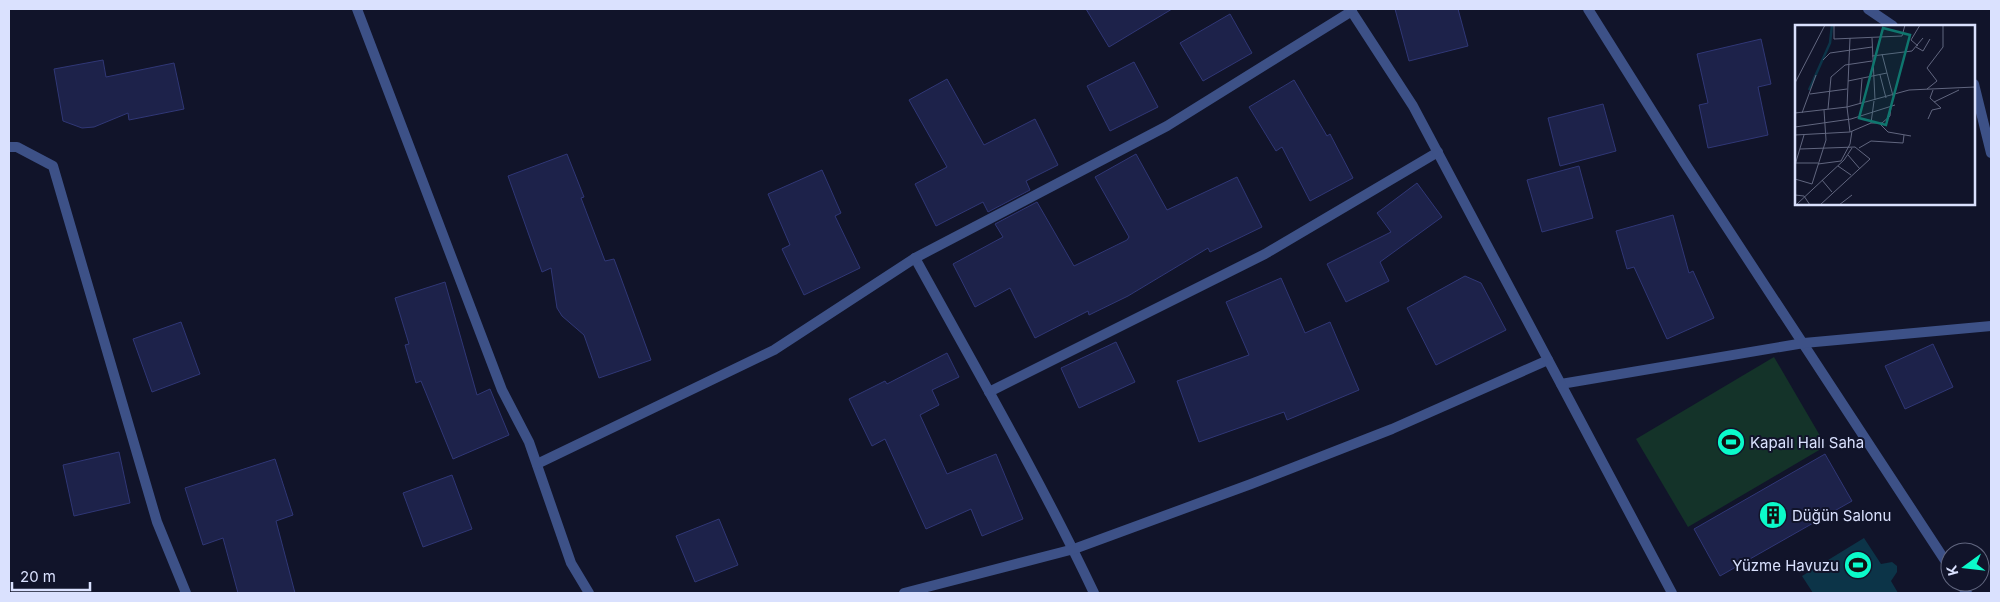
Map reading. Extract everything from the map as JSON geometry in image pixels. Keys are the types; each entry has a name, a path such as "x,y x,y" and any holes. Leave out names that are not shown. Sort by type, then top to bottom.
{"street":[{"path":"357,9 502,390 529,442 571,563 589,593"},
{"path":"1588,9 1684,162 1940,553"},
{"path":"1868,9 1892,25"},
{"path":"536,464 774,350 915,258 1167,126 1351,10 1413,106 1672,593"},
{"path":"1975,88 1991,153"},
{"path":"9,147 17,147 53,166 157,522 186,593"},
{"path":"989,392 1265,254 1438,152"},
{"path":"915,258 1074,550 1094,593"},
{"path":"1561,384 1804,343 1991,326"},
{"path":"904,593 1074,550 1392,429 1548,360"}],"green space":[{"name":"Kapalı Halı Saha","path":"1774,357 1826,446 1688,527 1636,439"}],"water":[{"name":"Yüzme Havuzu","path":"1864,538 1881,564 1892,562 1897,566 1897,572 1891,581 1898,593 1813,593 1802,576"}],"building":[{"path":"1086,9 1172,9 1109,47"},
{"path":"1395,9 1458,9 1468,46 1409,61"},
{"path":"1230,14 1252,53 1203,81 1180,43"},
{"path":"1761,39 1771,84 1758,87 1768,135 1708,148 1699,105 1708,103 1697,54"},
{"path":"103,60 106,77 174,63 184,109 129,120 128,113 94,127 82,128 63,121 54,69"},
{"path":"1134,62 1158,107 1110,131 1087,86"},
{"path":"947,79 984,145 1035,119 1058,165 1026,181 1030,190 988,212 983,202 936,226 915,184 947,167 909,100"},
{"path":"1294,80 1327,136 1330,134 1353,178 1310,201 1282,147 1276,151 1249,107"},
{"path":"1603,104 1616,151 1560,166 1548,118"},
{"path":"567,154 584,197 581,198 605,261 614,259 651,360 599,378 584,335 562,316 557,308 551,268 542,272 508,176"},
{"path":"1136,154 1167,210 1237,177 1262,227 1210,252 1208,248 1128,296 1089,315 1088,311 1035,338 1010,288 975,307 953,264 1003,237 995,224 1037,202 1074,266 1127,240 1129,237 1095,177"},
{"path":"1579,166 1593,218 1542,232 1527,180"},
{"path":"822,170 841,213 835,216 860,268 804,295 782,249 790,245 768,194"},
{"path":"1417,183 1442,217 1380,262 1389,281 1346,302 1327,264 1391,232 1377,213"},
{"path":"1673,215 1689,273 1693,271 1714,318 1667,339 1634,267 1627,269 1616,231"},
{"path":"1465,276 1481,283 1506,330 1436,365 1407,308"},
{"path":"1281,278 1305,333 1330,322 1359,390 1287,420 1284,412 1199,442 1177,381 1249,355 1226,302"},
{"path":"445,282 477,395 490,389 509,435 453,459 421,381 416,383 405,345 409,344 395,298"},
{"path":"181,322 200,374 152,392 133,339"},
{"path":"1116,342 1135,382 1079,408 1061,368"},
{"path":"1933,344 1953,387 1905,409 1885,366"},
{"path":"947,353 959,377 932,390 939,405 920,415 947,474 996,454 1023,519 982,536 971,509 926,529 885,439 872,446 849,399 885,381 887,384"},
{"path":"119,452 130,503 74,516 63,465"},
{"name":"Düğün Salonu","path":"1825,454 1852,501 1720,576 1694,529"},
{"path":"275,459 293,515 276,521 295,593 238,593 223,538 203,545 185,488"},
{"path":"452,475 472,529 423,547 403,493"},
{"path":"719,519 738,565 695,582 676,536"}],"place":[{"name":"Kapalı Halı Saha","path":"1731,442"},
{"name":"Düğün Salonu","path":"1773,515"},
{"name":"Yüzme Havuzu","path":"1858,565"}]}
